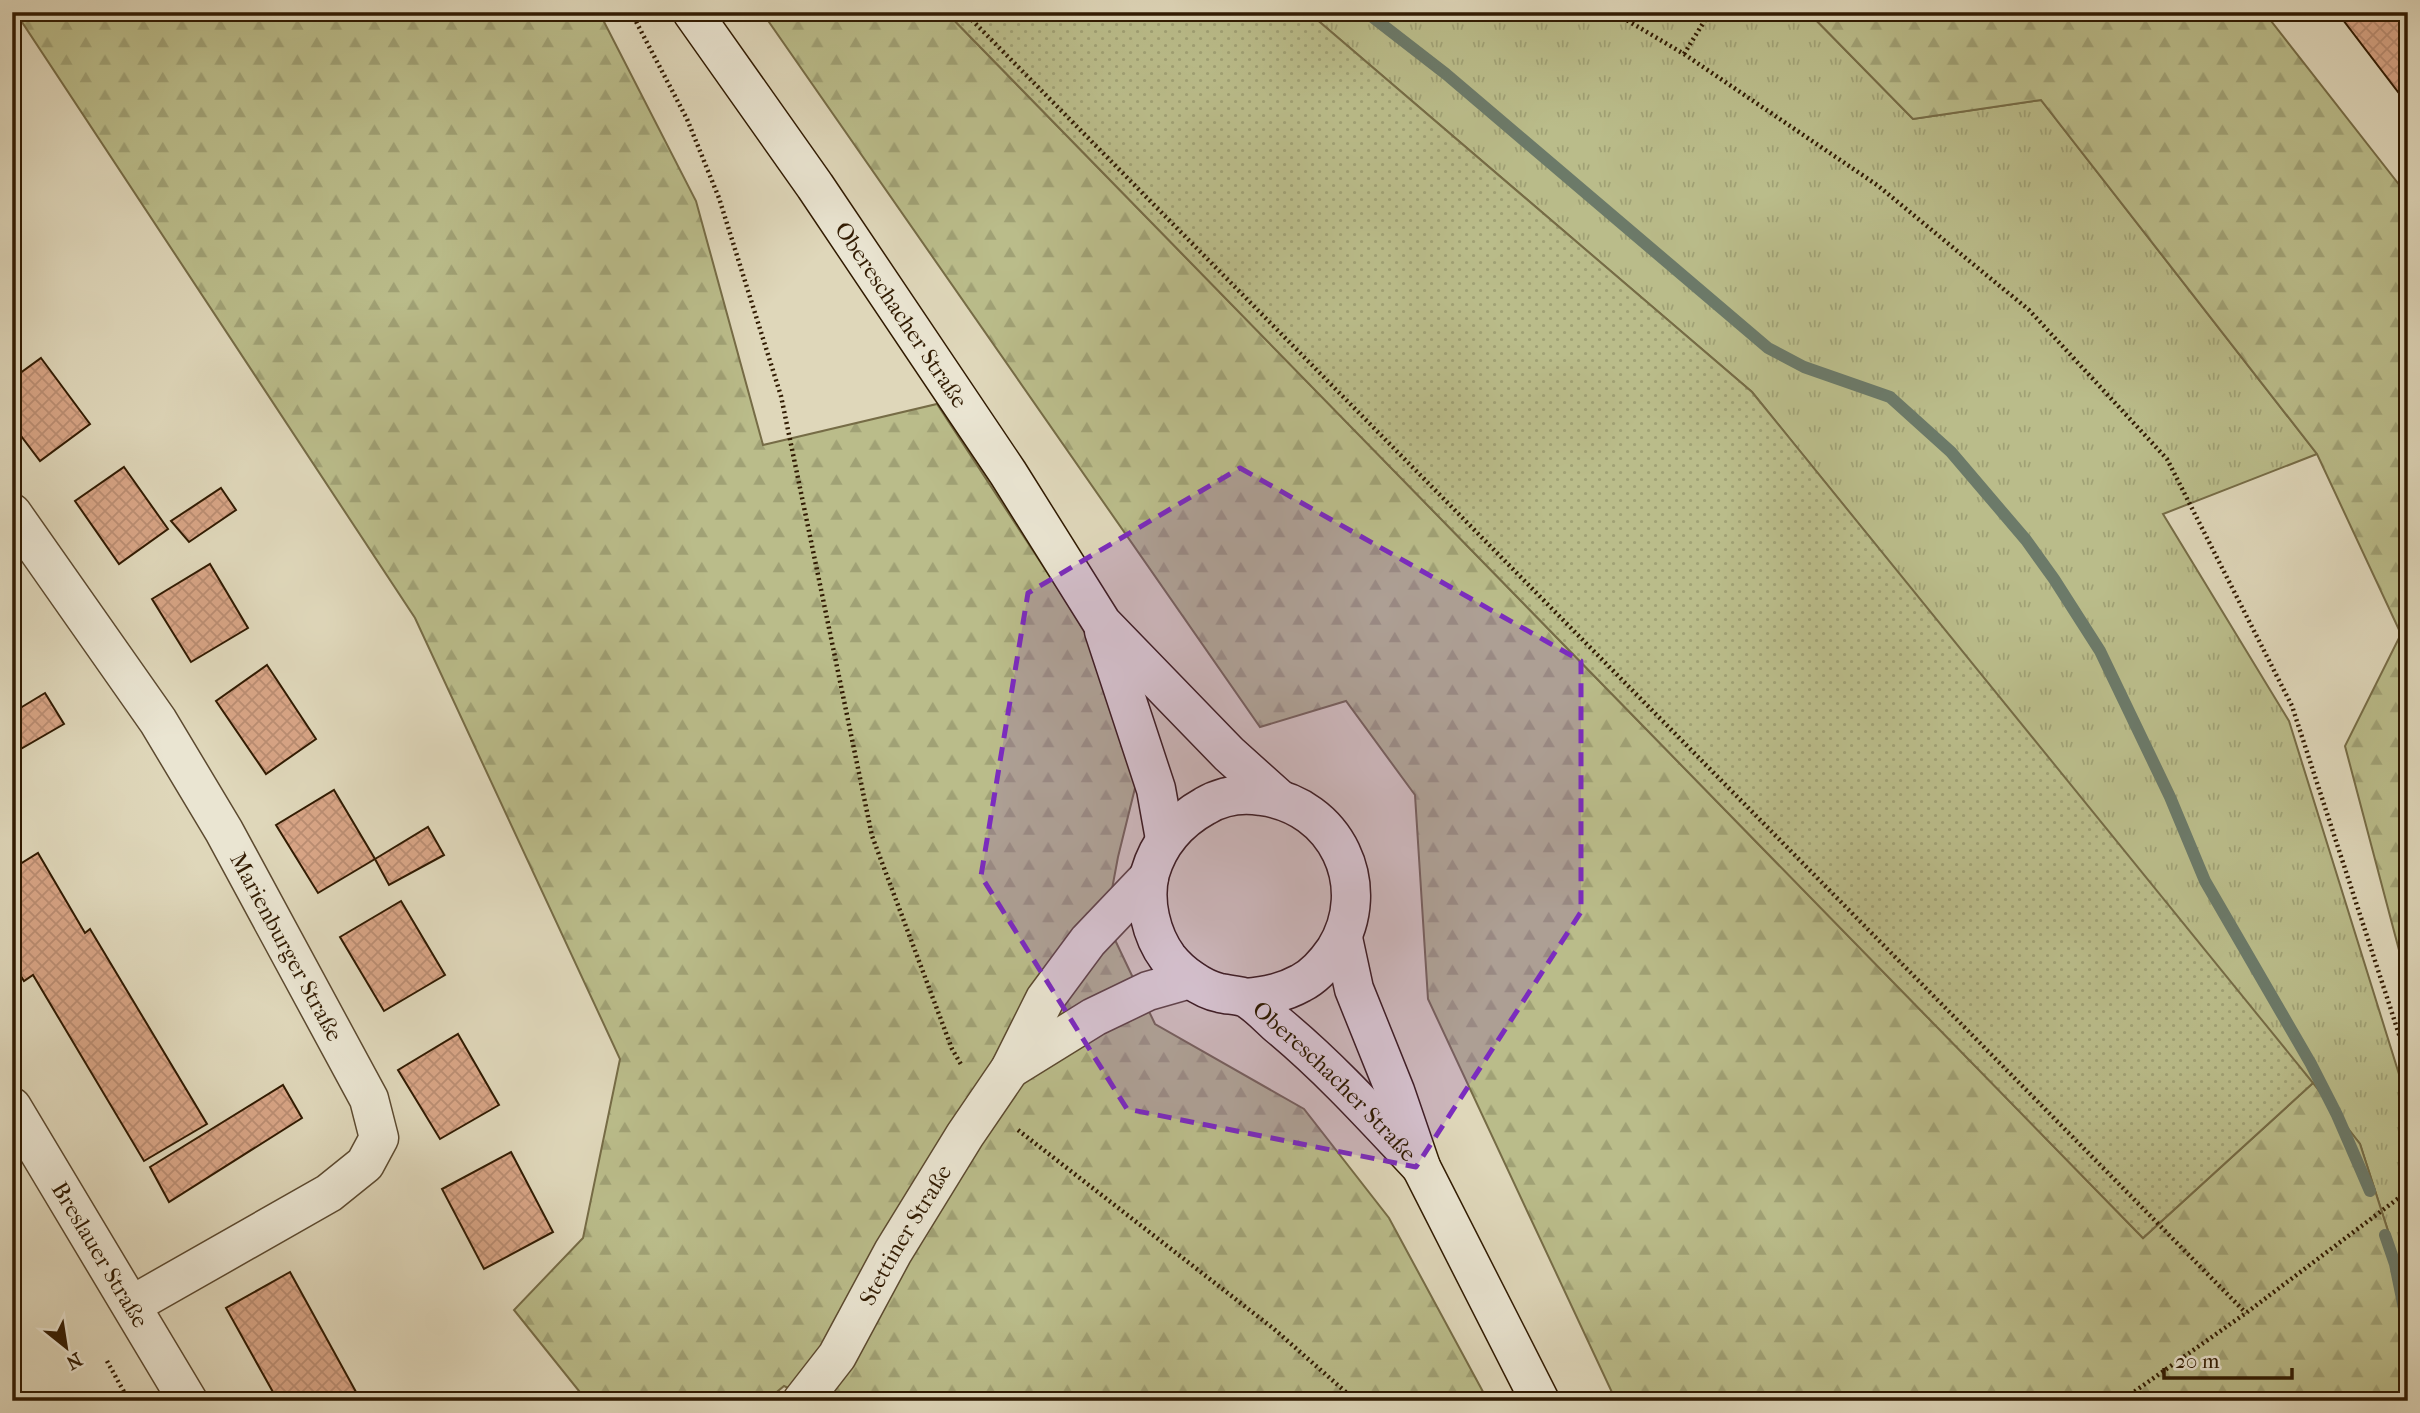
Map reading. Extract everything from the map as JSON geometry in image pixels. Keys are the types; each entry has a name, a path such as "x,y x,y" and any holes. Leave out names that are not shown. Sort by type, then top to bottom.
{"main road":[{"name":"Obereschacher Straße","path":"692,12 816,187 1008,473 1102,623 1229,754 1278,798"},
{"name":"Marienburger Straße","path":"12,513 158,721 224,831 369,1099 379,1138 365,1164 329,1193 132,1305"},
{"name":"Obereschacher Straße","path":"1102,623 1156,789 1165,839"},
{"path":"1246,794 1278,798 1301,807 1320,823 1342,853 1352,889 1350,914 1343,938 1326,964 1303,982 1275,995 1246,998 1216,993 1190,979 1169,959 1154,934 1148,906 1149,877 1155,857 1165,839 1187,816 1215,800 1246,794"},
{"name":"Stettiner Straße","path":"802,1401 837,1356 893,1252 965,1135 1010,1069 1045,999 1088,941 1149,877"},
{"name":"Obereschacher Straße","path":"1343,938 1354,989 1395,1091 1421,1167 1540,1401"},
{"name":"Stettiner Straße","path":"1010,1069 1094,1017 1148,991 1190,979"},
{"name":"Obereschacher Straße","path":"1246,998 1334,1075 1421,1167"},
{"name":"Breslauer Straße","path":"12,1107 188,1401"}],"path":[{"path":"631,12 687,119 723,211 781,396 872,836 952,1049 964,1070"},
{"path":"964,12 2246,1313"},
{"path":"1613,12 1684,54 1877,185 2029,310 2167,460 2292,706 2408,1062"},
{"path":"1684,54 1710,12"},
{"path":"1017,1129 1274,1329 1356,1401"},
{"path":"2121,1401 2246,1313 2408,1191"},
{"path":"107,1361 129,1401"}],"highlighted area":[{"path":"1240,468 1581,661 1581,912 1416,1167 1127,1109 981,876 1028,593"}],"green space":[{"path":"25,12 599,12 696,201 763,445 937,404 1104,659 1136,784 1106,921 1155,1024 1304,1109 1389,1218 1488,1401 816,1401 784,1386 766,1401 587,1401 514,1310 583,1238 620,1059 415,618 18,16"},
{"path":"762,12 946,12 2143,1238 2313,1083 2360,1144 2408,1293 2408,1401 1616,1401 1428,999 1415,795 1346,701 1260,727"},
{"path":"946,12 1308,12 1752,392 2313,1083 2143,1238"},
{"path":"1308,12 1808,12 1913,119 2041,100 2317,454 2163,514 2289,721 2408,1103 2408,1293 2360,1144 1752,392"},
{"path":"1808,12 2264,12 2408,196 2408,984 2345,746 2401,634 2317,454 2041,100 1913,119"}],"building":[{"path":"2337,12 2408,12 2408,105"},
{"path":"41,358 90,424 40,461 12,424 12,379"},
{"path":"124,467 168,529 119,564 75,501"},
{"path":"221,488 236,510 189,542 171,521"},
{"path":"210,564 248,628 191,662 152,599"},
{"path":"267,665 316,739 266,774 216,701"},
{"path":"45,693 64,724 12,754 12,713"},
{"path":"334,790 375,859 318,893 276,825"},
{"path":"428,827 444,855 389,885 375,859"},
{"path":"38,853 85,933 90,929 207,1124 144,1161 33,975 24,981 12,962 12,869"},
{"path":"401,901 445,975 384,1011 340,937"},
{"path":"458,1034 499,1105 440,1139 398,1070"},
{"path":"283,1085 302,1118 169,1202 150,1167"},
{"path":"511,1152 553,1232 484,1269 442,1189"},
{"path":"290,1272 361,1401 278,1401 226,1308"}],"waterway":[{"path":"1366,12 1446,74 1768,348 1804,367 1890,397 1951,452 2026,540 2100,651 2170,797 2205,881 2311,1064 2370,1191"},
{"path":"2385,1235 2395,1264 2408,1328"}]}
